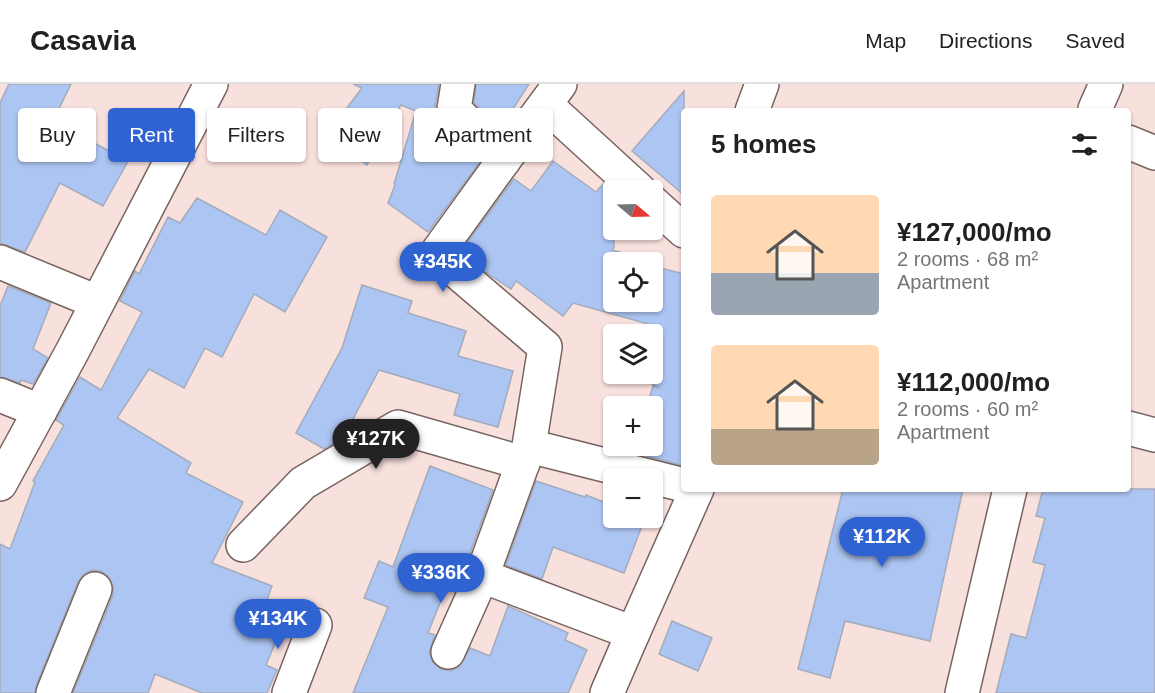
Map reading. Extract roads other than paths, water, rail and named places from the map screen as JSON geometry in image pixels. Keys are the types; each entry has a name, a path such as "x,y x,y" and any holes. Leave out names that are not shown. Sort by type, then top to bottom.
{"street":[{"path":"0,484 211,84"},
{"path":"454,108 458,84"},
{"path":"753,108 762,84"},
{"path":"1095,108 1106,84"},
{"path":"543,108 553,95 630,180"},
{"path":"1131,143 1155,153"},
{"path":"448,652 482,576 526,454 545,347 436,254 503,162"},
{"path":"663,212 681,228"},
{"path":"0,262 98,302"},
{"path":"0,394 40,411"},
{"path":"243,544 303,483 398,427 681,484"},
{"path":"1131,429 1155,435"},
{"path":"607,693 696,492"},
{"path":"962,693 1009,492"},
{"path":"482,576 633,633"},
{"path":"53,693 95,589"},
{"path":"290,693 315,624"}]}
